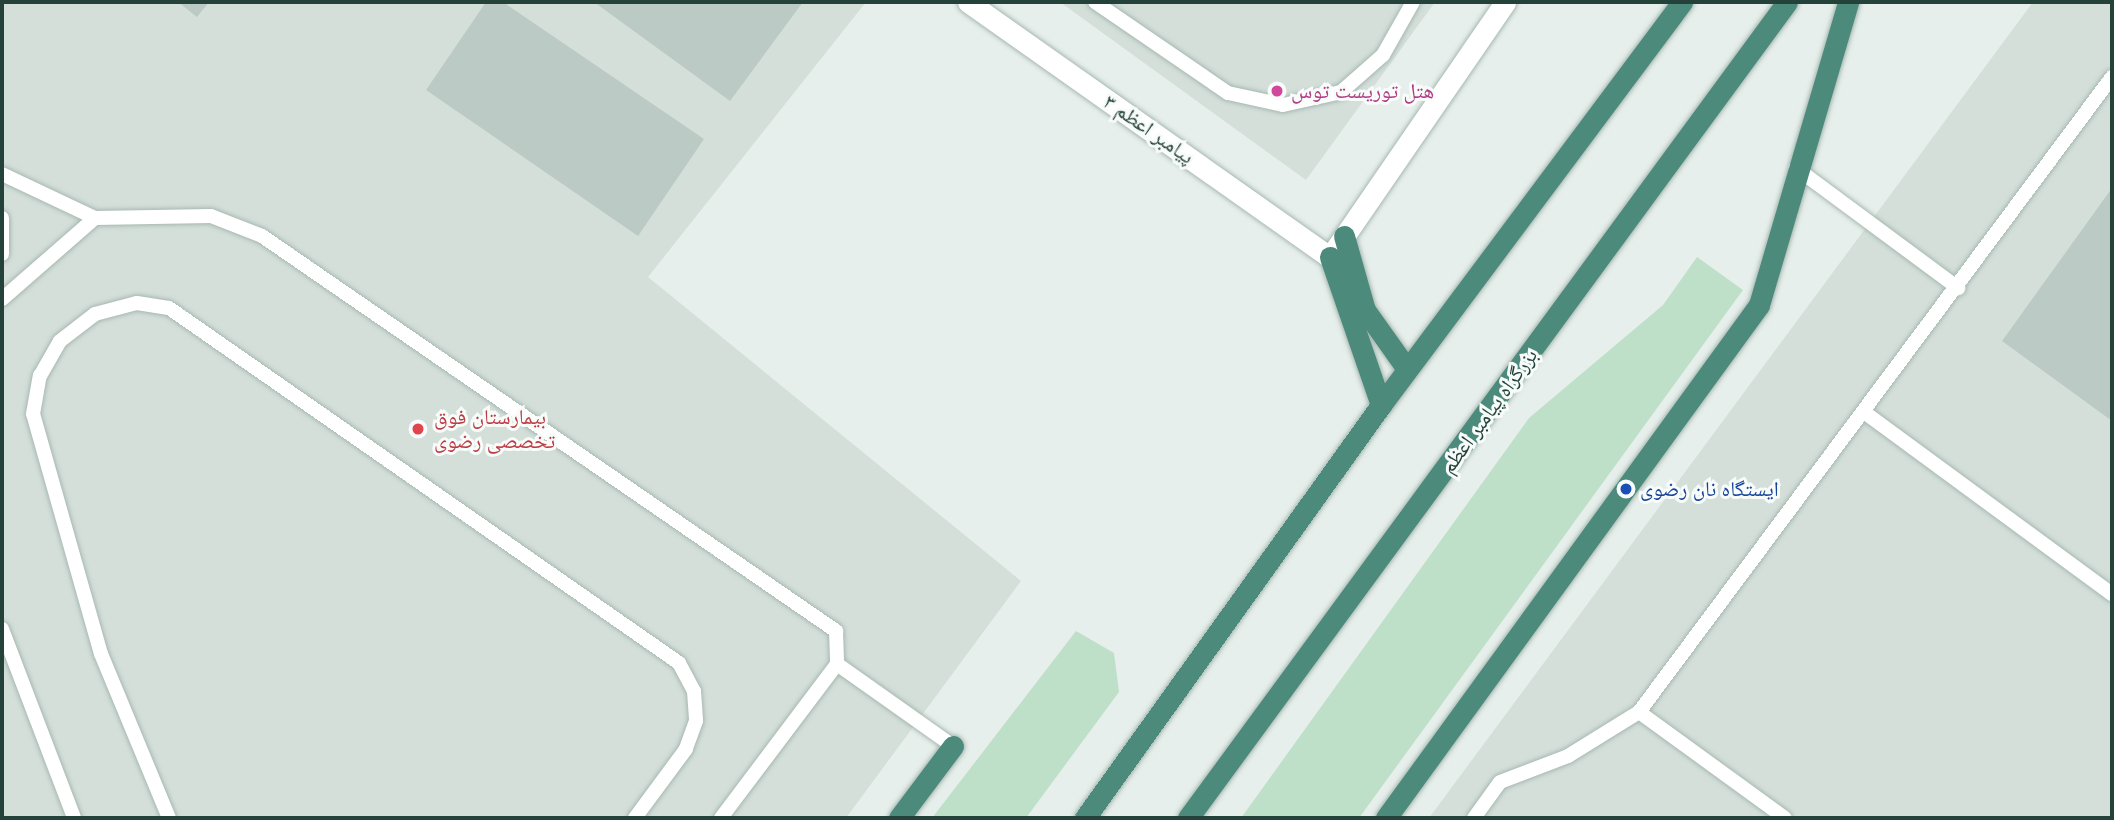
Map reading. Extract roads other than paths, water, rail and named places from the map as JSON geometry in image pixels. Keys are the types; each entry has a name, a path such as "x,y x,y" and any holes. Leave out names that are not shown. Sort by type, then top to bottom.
{"highway":[{"path":"1085,818 1110,788 1407,369 1682,2"},
{"name":"بزرگراه پیامبر اعظم","path":"1188,818 1787,2"},
{"path":"1386,818 1759,305 1796,167 1848,2"},
{"path":"1344,236 1365,310 1407,369"},
{"path":"1329,257 1381,405"},
{"path":"899,818 953,746"},
{"path":"1072,818 1110,788"}],"street":[{"name":"پیامبر اعظم ۳","path":"968,2 1329,257"},
{"path":"1329,257 1506,2"}],"lane":[{"path":"1095,2 1228,93 1283,105 1341,92 1383,55 1413,2"},
{"path":"1474,818 1500,782 1568,755 1639,712 1958,288 2112,77"},
{"path":"1796,167 1958,288"},
{"path":"2,174 95,218 211,216 262,236 836,631 837,664 722,818"},
{"path":"2,218 2,254"},
{"path":"2,299 95,218"},
{"path":"169,818 101,654 33,414 40,376 60,341 95,314 137,303 169,308 679,663 694,691 696,721 686,749 635,818"},
{"path":"1864,412 2112,594"},
{"path":"2,629 74,818"},
{"path":"837,664 953,746"},
{"path":"1639,712 1785,818"}],"place":[{"name":"هتل توریست توس","path":"1277,91"},
{"name":"بیمارستان فوق تخصصی رضوی","path":"418,429"},
{"name":"ایستگاه نان رضوی","path":"1626,489"}]}
